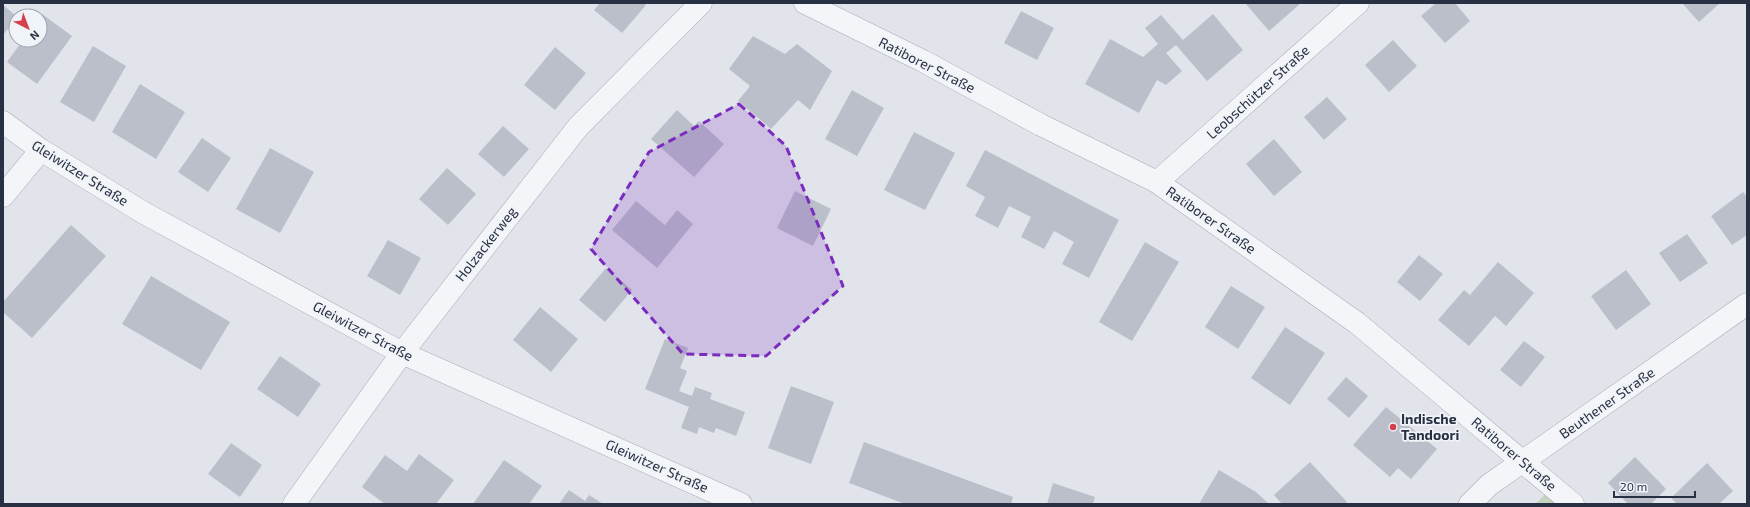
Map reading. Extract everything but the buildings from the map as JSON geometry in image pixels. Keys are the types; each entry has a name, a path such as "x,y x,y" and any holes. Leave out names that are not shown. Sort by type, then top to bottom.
{"street":[{"name":"Holzackerweg","path":"294,504 402,353 578,127 701,3"},
{"name":"Ratiborer Straße","path":"805,3 923,61 1041,125 1157,182 1357,322 1524,461 1573,504"},
{"name":"Leobschützer Straße","path":"1157,182 1358,3"},
{"name":"Gleiwitzer Straße","path":"3,122 41,150 144,213 402,353 741,504"},
{"path":"3,196 41,150"},
{"name":"Beuthener Straße","path":"1470,504 1489,485 1747,304"}],"highlighted area":[{"path":"739,104 786,146 843,286 766,356 683,354 591,249 649,152"}],"green space":[{"path":"1547,493 1559,504 1535,504"}],"place":[{"name":"Indische Tandoori","path":"1393,427"}]}
